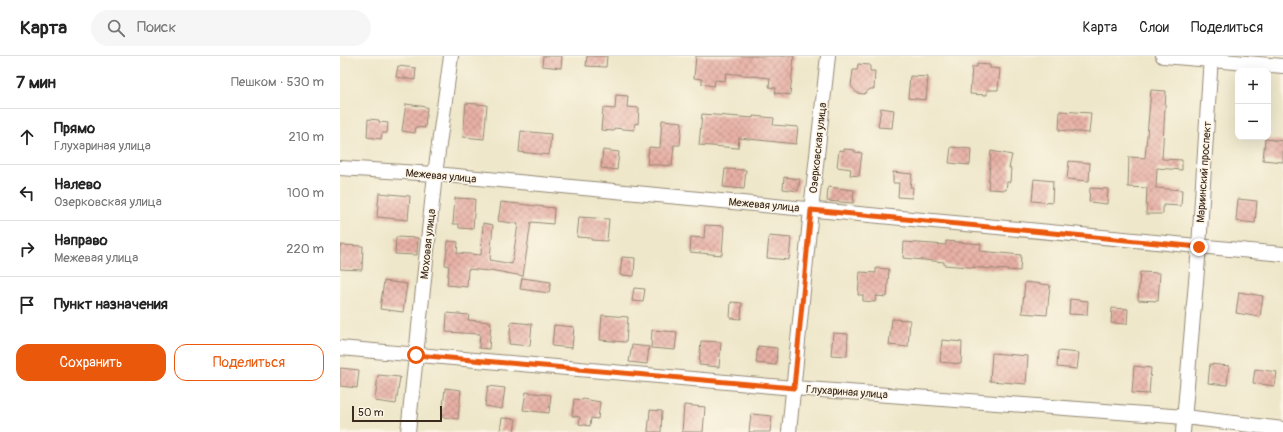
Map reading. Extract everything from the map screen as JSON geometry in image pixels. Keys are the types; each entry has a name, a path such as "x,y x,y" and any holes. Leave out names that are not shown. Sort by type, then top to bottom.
{"street":[{"name":"Моховая улица","path":"408,432 435,174 451,56"},
{"name":"Озерковская улица","path":"789,432 828,56"},
{"path":"1163,56 1211,58 1283,66"},
{"name":"Мариинский проспект","path":"1183,432 1199,247 1211,58"},
{"name":"Межевая улица","path":"340,168 435,174 1283,254"},
{"name":"Глухариная улица","path":"340,348 794,388 1185,417 1283,429"}],"building":[{"path":"543,56 562,56 561,68 542,66"},
{"path":"587,56 607,56 606,67 586,66"},
{"path":"696,56 794,56 790,95 775,93 776,88 769,87 770,78 726,73 725,81 715,80 714,86 702,84 702,79 694,78"},
{"path":"858,64 870,65 870,71 875,71 874,89 870,89 864,94 857,93 851,86 853,70 857,70"},
{"path":"977,64 990,65 990,68 1000,69 998,90 987,90 987,95 970,94 972,67 977,67"},
{"path":"398,66 416,68 415,80 396,77"},
{"path":"910,76 928,77 926,100 908,98"},
{"path":"1151,90 1166,91 1162,159 1182,160 1182,170 1157,168 1156,188 1182,190 1181,206 1163,205 1163,214 1146,214 1147,188 1128,187 1129,157 1145,158"},
{"path":"616,95 628,96 627,107 639,108 638,124 635,123 634,130 614,128 614,131 601,130 603,108 615,109"},
{"path":"466,103 487,105 484,139 463,137"},
{"path":"406,104 427,107 425,128 416,127 415,133 402,131"},
{"path":"881,108 894,110 892,128 878,127"},
{"path":"1060,111 1091,113 1089,133 1059,130"},
{"path":"702,114 774,118 773,125 798,127 796,144 739,138 738,148 699,145"},
{"path":"368,119 388,123 387,133 382,133 381,139 367,137"},
{"path":"662,120 682,122 680,145 674,145 672,166 647,164 649,147 660,148"},
{"path":"521,131 551,134 549,155 519,152"},
{"path":"1265,140 1283,141 1283,162 1263,160"},
{"path":"951,147 971,149 970,165 949,163"},
{"path":"844,149 855,150 855,152 862,153 859,176 850,175 851,169 837,167 839,150 844,151"},
{"path":"603,150 619,152 617,170 601,168"},
{"path":"991,151 1012,155 1009,168 1011,168 1010,182 1007,182 1006,190 988,189"},
{"path":"1069,161 1090,163 1089,181 1067,179"},
{"path":"725,169 746,170 744,189 723,187"},
{"path":"893,172 912,174 910,187 913,187 912,198 898,197 899,183 893,183"},
{"path":"784,177 800,179 798,191 783,189"},
{"path":"1034,179 1053,181 1052,203 1032,201"},
{"path":"828,187 854,190 853,203 827,201"},
{"path":"1090,188 1108,189 1107,204 1089,202"},
{"path":"379,193 410,196 408,220 377,217"},
{"path":"455,198 475,199 473,229 459,228 459,224 453,224"},
{"path":"1238,199 1257,201 1255,223 1236,221"},
{"path":"501,202 554,208 553,224 531,222 523,276 490,270 468,269 467,287 447,285 449,266 445,265 448,241 458,242 457,253 481,255 483,223 493,225 490,260 512,264 518,224 498,221"},
{"path":"579,217 609,219 607,241 577,237"},
{"path":"705,225 724,226 722,255 690,252 691,237 704,238"},
{"path":"769,236 791,238 789,260 767,258"},
{"path":"396,237 418,238 417,255 395,254"},
{"path":"946,241 981,244 980,251 1021,255 1020,271 944,265 944,262 903,258 904,242 946,245"},
{"path":"340,245 363,246 362,270 340,269"},
{"path":"622,257 635,258 634,276 620,275"},
{"path":"876,268 889,269 887,297 876,296 875,302 863,301 863,295 858,295 860,272 876,273"},
{"path":"1140,272 1160,273 1158,301 1138,300"},
{"path":"522,278 551,282 549,293 520,289"},
{"path":"384,281 407,284 403,312 380,309"},
{"path":"1025,282 1050,285 1047,315 1022,313"},
{"path":"634,288 645,289 643,302 632,301"},
{"path":"1239,292 1263,296 1260,317 1236,313"},
{"path":"1070,299 1088,301 1087,315 1069,314"},
{"path":"731,302 742,303 741,319 730,318"},
{"path":"1112,308 1128,309 1127,324 1111,323"},
{"path":"447,313 469,315 468,320 491,322 489,349 479,348 480,334 446,332"},
{"path":"602,315 628,317 626,342 600,340"},
{"path":"892,319 910,320 908,347 889,345"},
{"path":"511,322 532,324 530,346 509,344"},
{"path":"554,325 574,327 572,348 552,346"},
{"path":"652,330 677,332 675,350 651,348"},
{"path":"833,333 848,334 847,356 831,355"},
{"path":"942,340 962,342 961,364 940,362"},
{"path":"701,341 721,342 719,367 699,365"},
{"path":"632,345 649,347 647,364 629,362"},
{"path":"758,346 777,348 776,365 756,363"},
{"path":"1058,351 1079,353 1077,369 1057,367"},
{"path":"992,353 1028,356 1026,384 990,381"},
{"path":"1210,364 1229,366 1227,385 1208,383"},
{"path":"1134,366 1151,368 1149,394 1132,393"},
{"path":"340,368 359,370 357,388 340,386"},
{"path":"1255,369 1277,372 1275,386 1253,383"},
{"path":"378,375 400,377 396,404 375,401"},
{"path":"488,386 505,388 502,409 485,406"},
{"path":"445,388 461,390 458,419 442,417"},
{"path":"526,392 551,395 549,413 523,410"},
{"path":"574,399 600,402 598,419 591,418 590,426 579,424 580,417 572,416"},
{"path":"684,405 705,407 703,432 682,432"},
{"path":"650,410 662,411 661,432 648,432"},
{"path":"751,414 772,416 770,432 749,432"},
{"path":"502,418 516,419 514,432 500,431"}],"route":[{"path":"416,355 794,388 811,210 1199,247"}]}
